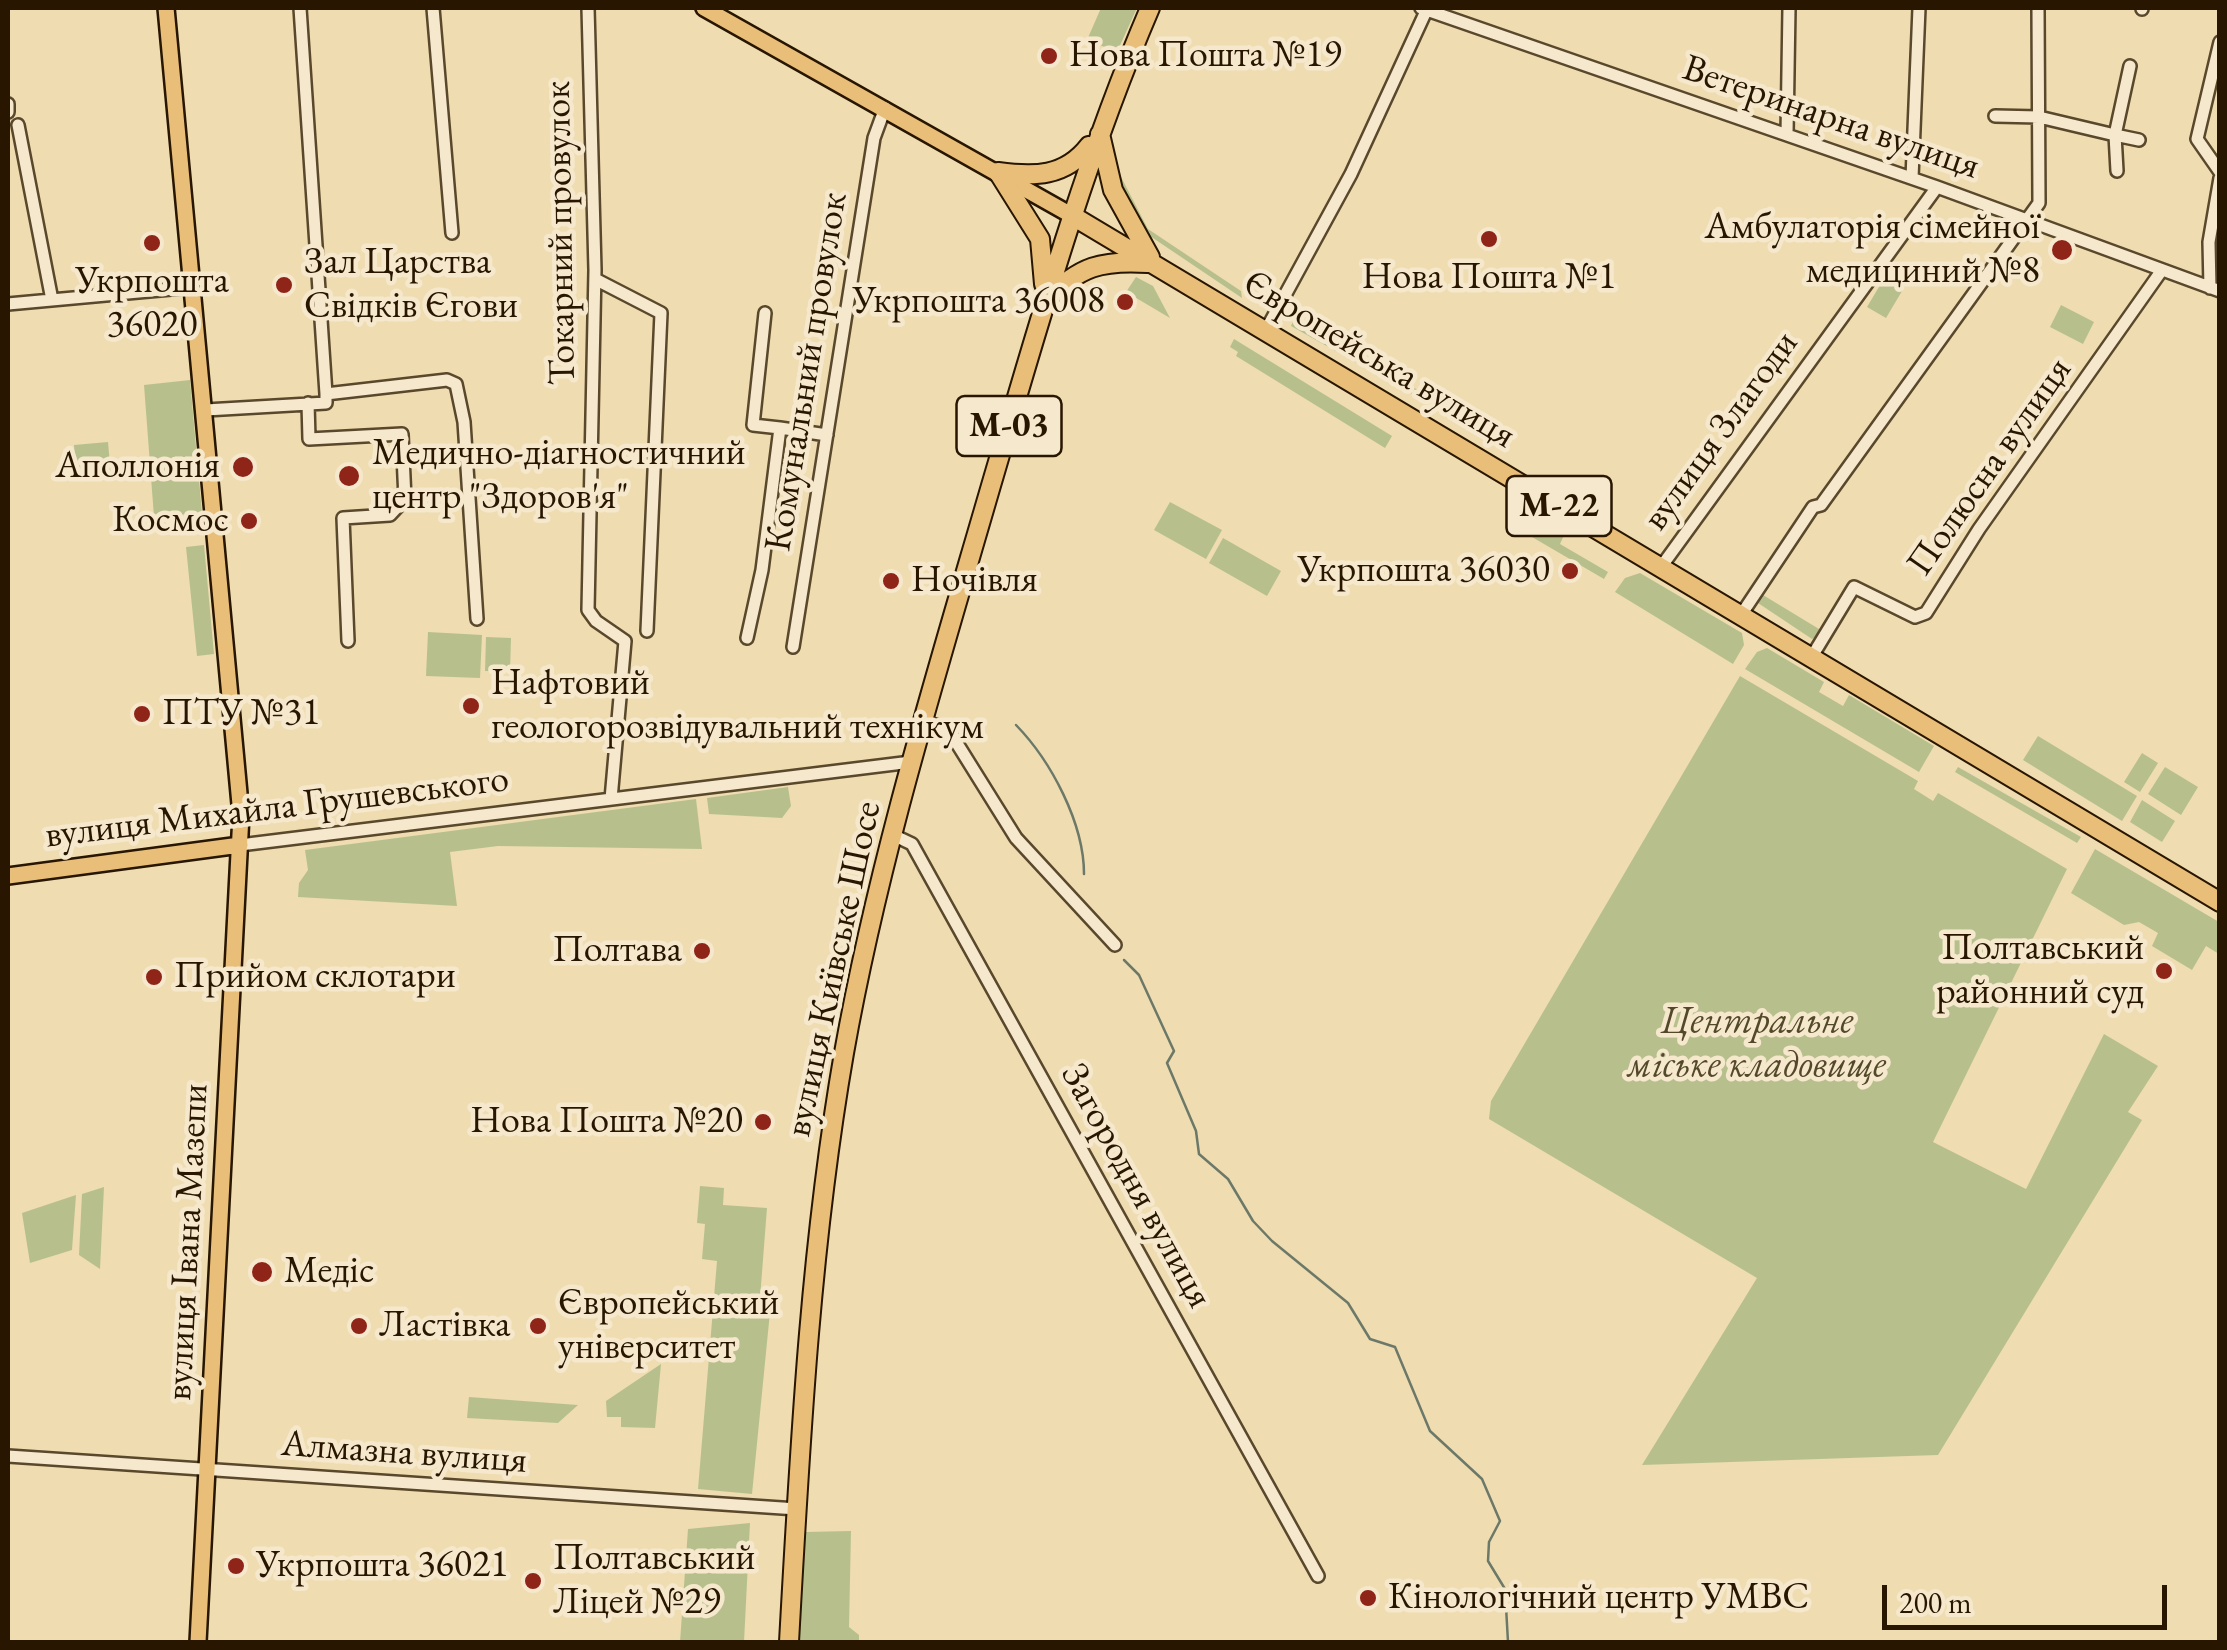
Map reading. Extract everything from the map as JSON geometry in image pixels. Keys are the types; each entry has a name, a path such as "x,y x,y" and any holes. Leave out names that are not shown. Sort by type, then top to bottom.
{"highway":[{"name":"М-03","path":"1100,129 1150,8"},
{"name":"вулиця Київське Шосе","path":"789,1642 812,1306 834,1119 852,1013 911,762 1044,303 1100,129"},
{"path":"998,172 1033,176 1064,169 1080,158 1100,129"},
{"path":"1044,303 1068,278 1092,264 1153,263 1114,190 1100,129"},
{"path":"998,172 1040,239 1044,303"},
{"name":"Європейська вулиця","path":"1071,214 2220,902"}],"main road":[{"name":"вулиця Івана Мазепи","path":"166,8 206,410 240,845 198,1642"},
{"name":"Європейська вулиця","path":"704,8 1071,214"},
{"name":"вулиця Михайла Грушевського","path":"8,876 240,845"}],"street":[{"path":"206,410 326,403 300,8"},
{"path":"433,8 452,233"},
{"name":"Токарний провулок","path":"588,8 595,278 588,610 596,621 625,640 611,799"},
{"path":"1266,330 1352,174 1424,8"},
{"name":"Ветеринарна вулиця","path":"1424,8 1937,186 2215,289"},
{"path":"1787,134 1790,8"},
{"path":"1912,178 1919,8"},
{"path":"1741,615 1812,507 1821,505 2039,202 2038,8"},
{"path":"2215,289 2209,242 2220,175 2198,139 2220,42"},
{"path":"2117,171 2116,135 2130,66"},
{"path":"8,104 8,112"},
{"name":"Комунальний провулок","path":"793,647 874,138 885,108"},
{"path":"1995,116 2039,117 2139,140"},
{"path":"18,125 52,300"},
{"name":"вулиця Злагоди","path":"1661,567 1937,186"},
{"name":"Полюсна вулиця","path":"1811,658 1854,586 1915,617 1926,613 1979,529 2162,270"},
{"path":"595,278 661,312 647,632"},
{"path":"8,304 194,287"},
{"path":"765,313 753,425 827,435"},
{"path":"326,394 447,380 456,384 462,407 477,619"},
{"path":"308,403 310,438 402,434 405,500 390,515 343,518 348,641"},
{"path":"747,638 762,570 780,428"},
{"path":"923,721 948,730 1016,838 1116,945"},
{"name":"вулиця Михайла Грушевського","path":"240,845 911,762"},
{"name":"Загородня вулиця","path":"893,834 912,844 1318,1576"},
{"name":"Алмазна вулиця","path":"8,1456 797,1509"}],"green space":[{"path":"1101,8 1137,8 1117,52 1087,40"},
{"path":"1119,173 1148,229 1241,291 1242,298 1144,232 1115,177"},
{"path":"1892,265 1911,276 1886,318 1867,307"},
{"path":"1136,277 1153,286 1170,318 1126,292"},
{"path":"2061,305 2094,322 2083,344 2050,327"},
{"path":"1295,317 1455,412 1453,417 1291,326"},
{"path":"1234,339 1392,436 1385,448 1236,356 1238,352 1230,347"},
{"path":"190,380 202,513 154,517 144,385"},
{"path":"108,442 111,476 76,479 74,445"},
{"path":"1170,502 1222,530 1206,559 1154,530"},
{"path":"1557,523 1565,533 1560,544 1608,572 1604,579 1532,537"},
{"path":"1223,538 1281,571 1267,596 1209,563"},
{"path":"204,545 214,654 197,656 186,547"},
{"path":"1640,573 1742,633 1744,645 1733,664 1615,592 1625,578"},
{"path":"1763,595 1824,632 1812,639 1758,603"},
{"path":"428,632 482,635 480,678 426,676"},
{"path":"486,637 511,638 510,672 485,671"},
{"path":"1767,648 1824,682 1819,692 1843,706 1849,695 1934,746 1919,772 1745,669 1757,652"},
{"name":"Центральне міське кладовище","path":"1740,676 1918,781 1914,789 1933,801 1938,793 2067,869 1933,1142 2026,1189 2104,1034 2158,1066 2128,1112 2142,1120 1938,1455 1642,1465 1757,1278 1489,1119 1491,1101"},
{"path":"2038,736 2137,796 2122,821 2023,760"},
{"path":"2142,753 2158,763 2140,792 2124,782"},
{"path":"1958,767 2081,837 2077,843 1955,772"},
{"path":"2165,767 2198,787 2181,815 2148,794"},
{"path":"788,787 791,806 782,818 709,814 707,798"},
{"path":"696,799 702,849 498,846 450,852 457,906 298,897 299,883 308,870 305,850"},
{"path":"2142,800 2175,821 2162,842 2130,822"},
{"path":"2095,849 2219,922 2219,954 2206,946 2192,970 2152,946 2158,933 2139,922 2124,925 2071,893"},
{"path":"700,1186 724,1188 723,1205 767,1208 759,1311 770,1312 752,1494 698,1489 717,1261 702,1259 705,1224 697,1223"},
{"path":"104,1187 100,1269 79,1255 82,1194"},
{"path":"76,1195 72,1250 30,1263 22,1213"},
{"path":"661,1364 655,1428 621,1427 621,1417 607,1417 606,1401"},
{"path":"469,1397 578,1405 558,1423 467,1418"},
{"path":"750,1523 744,1642 680,1642 688,1529"},
{"path":"851,1531 849,1627 859,1635 859,1642 799,1642 805,1532"}],"waterway":[{"path":"1016,725 1041,756 1063,794 1078,834 1084,874"},
{"path":"1124,960 1139,975 1174,1051 1167,1063 1196,1131 1199,1154 1228,1179 1253,1221 1272,1241 1348,1303 1370,1339 1395,1347 1430,1431 1482,1479 1500,1521 1489,1542 1488,1561 1505,1589 1508,1642"}],"place":[{"name":"Нова Пошта №19","path":"1049,56"},
{"name":"Нова Пошта №1","path":"1489,239"},
{"name":"Укрпошта 36020","path":"152,243"},
{"name":"Амбулаторія сімейної медициний №8","path":"2062,250"},
{"name":"Зал Царства Cвідків Єгови","path":"284,285"},
{"name":"Укрпошта 36008","path":"1125,302"},
{"name":"Аполлонія","path":"243,467"},
{"name":"Медично-діагностичний центр \"Здоров'я\"","path":"349,476"},
{"name":"Космос","path":"249,521"},
{"name":"Укрпошта 36030","path":"1570,571"},
{"name":"Ночівля","path":"891,581"},
{"name":"Нафтовий геологорозвідувальний технікум","path":"471,706"},
{"name":"ПТУ №31","path":"142,714"},
{"name":"Полтава","path":"702,951"},
{"name":"Полтавський районний суд","path":"2164,971"},
{"name":"Прийом склотари","path":"154,977"},
{"name":"Нова Пошта №20","path":"763,1122"},
{"name":"Медіс","path":"262,1272"},
{"name":"Ластівка","path":"359,1326"},
{"name":"Європейський університет","path":"538,1326"},
{"name":"Укрпошта 36021","path":"236,1566"},
{"name":"Полтавський Ліцей №29","path":"533,1581"},
{"name":"Кінологічний центр УМВС","path":"1368,1598"}]}
